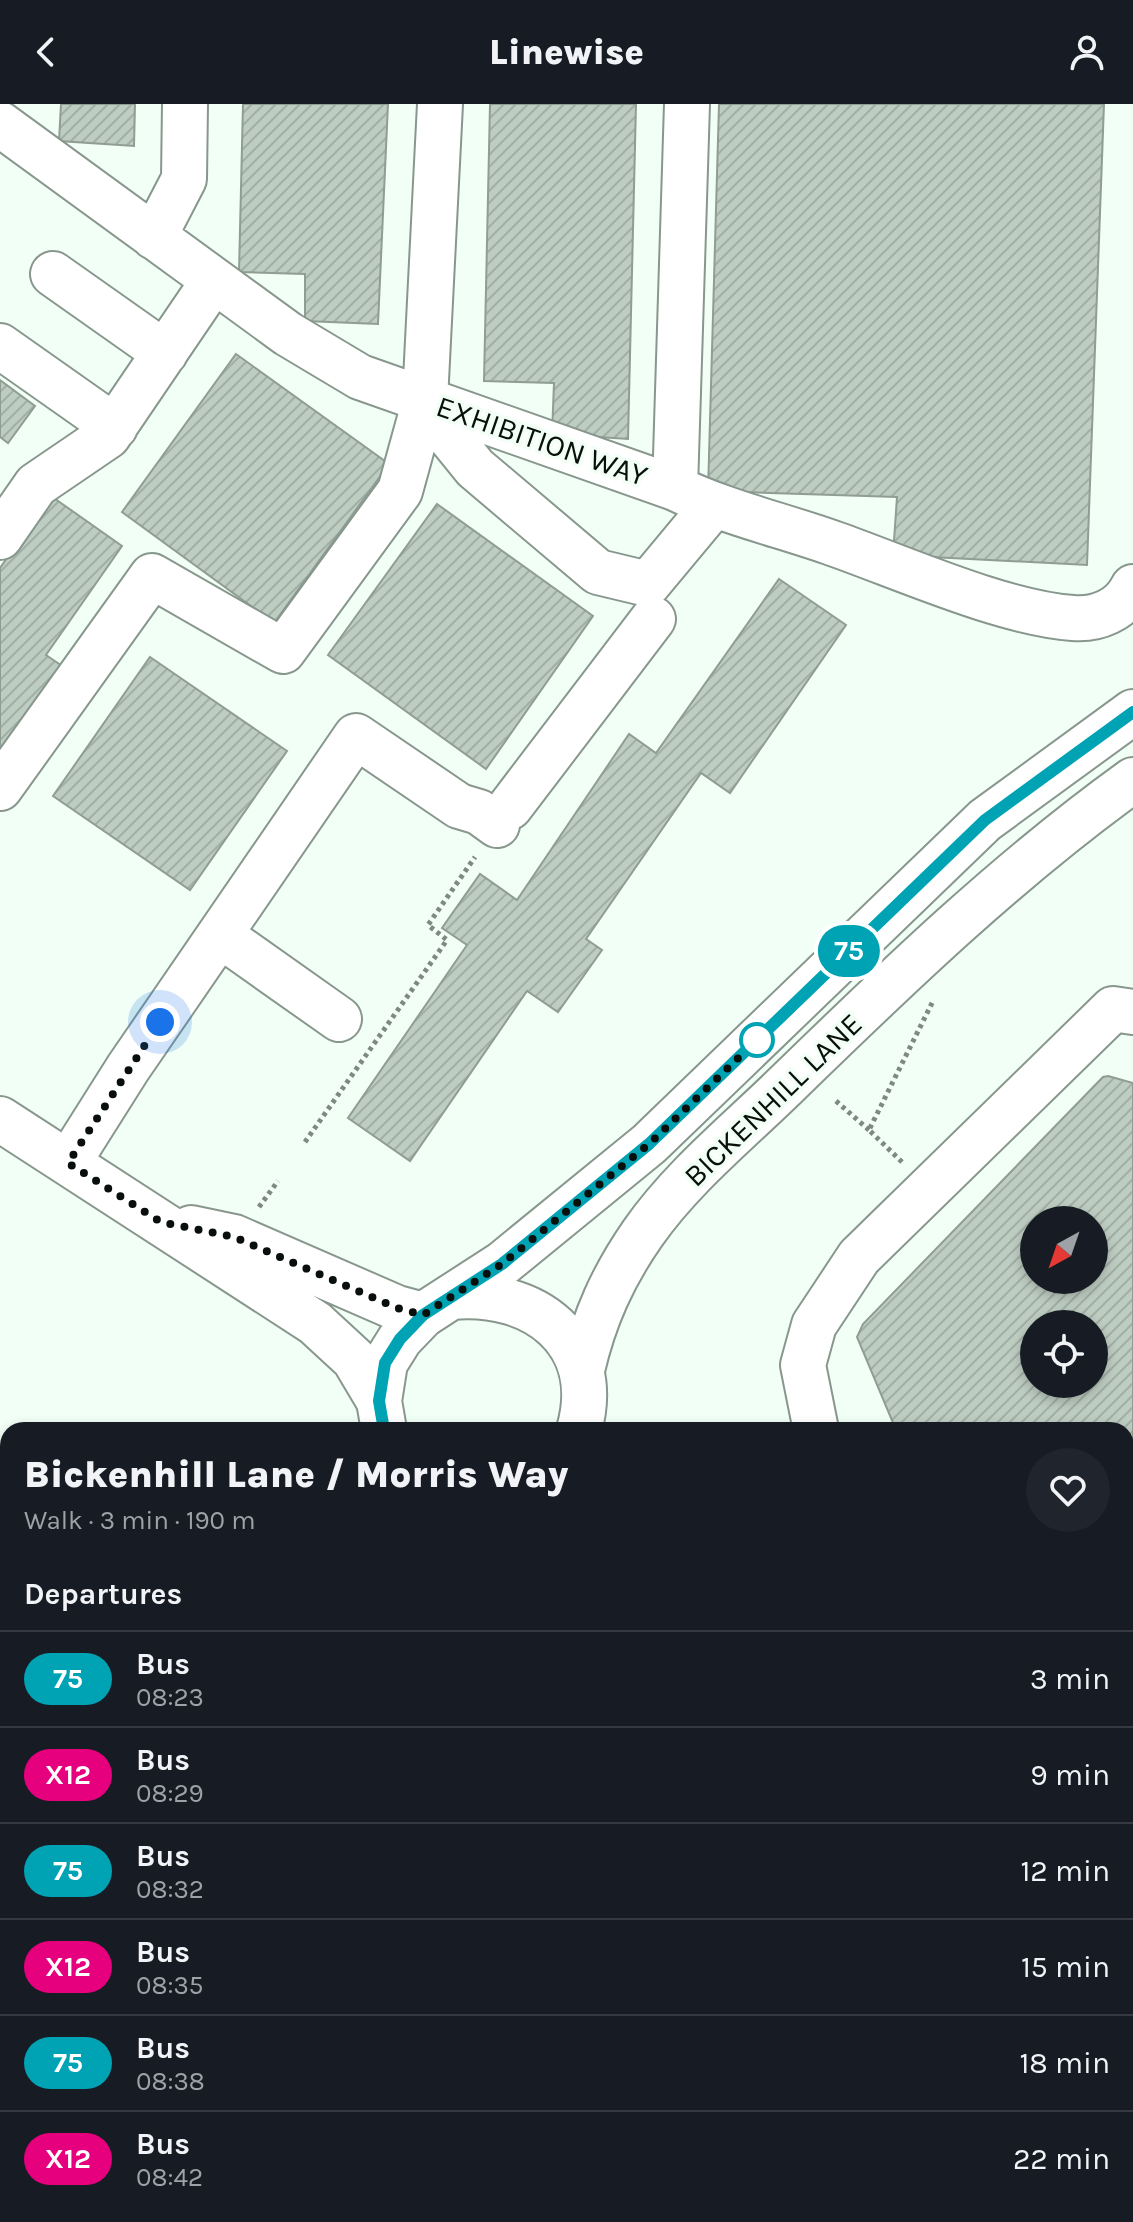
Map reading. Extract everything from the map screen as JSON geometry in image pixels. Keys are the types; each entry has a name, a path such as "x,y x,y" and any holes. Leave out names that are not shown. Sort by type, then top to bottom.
{"main road":[{"path":"154,237 184,179 185,104"},
{"path":"0,788 152,576 283,651 400,491 425,400 440,104"},
{"path":"425,400 432,415 475,468 598,572 648,584 694,497 687,104"},
{"name":"EXHIBITION WAY","path":"6,145 154,237 288,334 360,377 694,497 1012,606 1074,619 1111,613 1133,587"},
{"path":"53,274 165,353"},
{"path":"0,537 36,485 108,436 214,280"},
{"path":"0,346 115,427"},
{"path":"68,1163 128,1068 356,736 489,813 653,619"},
{"name":"BICKENHILL LANE","path":"382,1415 385,1363 400,1339 437,1306 502,1264 649,1144 985,820 1133,712"},
{"name":"BICKENHILL LANE","path":"588,1407 591,1327 608,1288 645,1230 700,1168 1004,879 1133,780"},
{"path":"220,935 339,1019"},
{"path":"814,1422 803,1365 814,1325 859,1257 1113,1009 1133,1012"},
{"path":"0,1119 315,1323 354,1359 382,1415"},
{"path":"161,1222 234,1237 397,1308 500,1297 522,1303 561,1331 588,1407"}],"path":[{"path":"305,1142 447,940 428,925 489,813"},
{"path":"869,1130 937,992"},
{"path":"836,1101 929,1188"},
{"path":"255,1213 278,1181"}],"building":[{"path":"61,104 135,104 134,146 59,141"},
{"path":"243,104 388,104 378,324 305,321 305,274 239,272"},
{"path":"490,104 636,104 628,439 552,434 554,383 484,381"},
{"path":"719,104 1104,104 1087,565 893,555 897,497 708,491"},
{"path":"236,354 389,464 274,623 122,512"},
{"path":"0,380 35,406 8,443 0,437"},
{"path":"51,496 122,546 46,655 71,672 0,773 0,568"},
{"path":"437,504 593,616 486,769 328,655"},
{"path":"779,579 846,625 730,793 701,773 586,939 602,950 558,1012 527,991 410,1161 348,1118 467,945 442,928 480,874 517,900 629,734 656,753"},
{"path":"150,657 287,751 190,890 53,796"},
{"path":"1103,1077 1133,1083 1133,1422 893,1422 857,1337 863,1324"}],"bus line":[{"name":"75","path":"383,1422 379,1401 385,1363 400,1339 423,1315 502,1264 649,1144 985,820 1133,712"}],"route":[{"path":"160,1022 68,1163 161,1222 234,1237 397,1308 423,1315 502,1264 649,1144 757,1040"}]}
